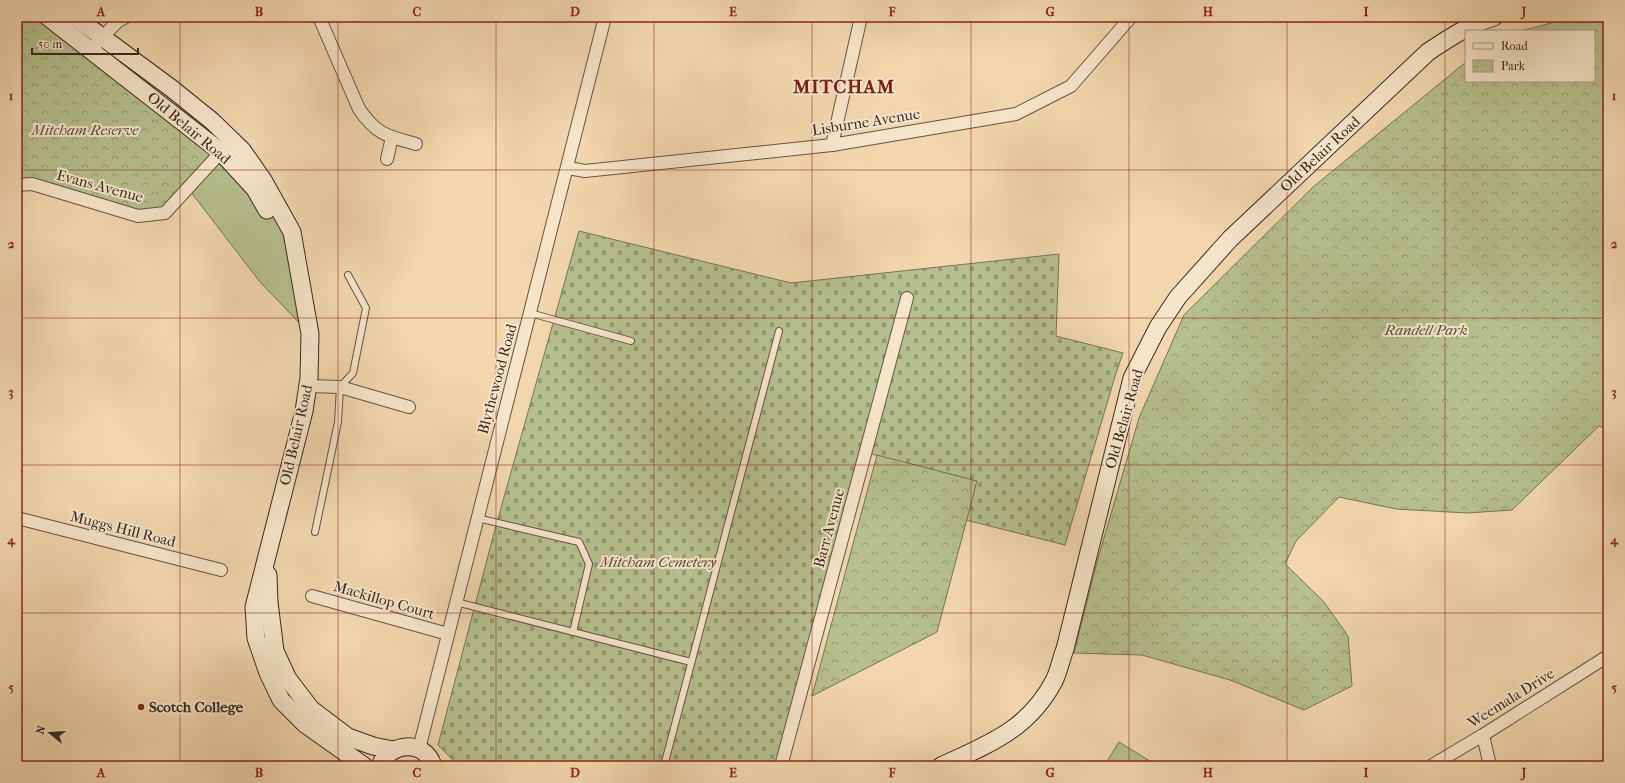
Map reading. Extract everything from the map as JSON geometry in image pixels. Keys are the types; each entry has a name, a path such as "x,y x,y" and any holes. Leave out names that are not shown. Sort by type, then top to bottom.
{"main road":[{"name":"Old Belair Road","path":"48,17 91,51 227,146"},
{"name":"Old Belair Road","path":"942,766 1006,734 1029,716 1055,679 1065,649 1132,378 1158,327 1178,297 1230,239 1428,52 1449,38 1494,17"},
{"name":"Old Belair Road","path":"78,19 171,88 212,121 281,233 299,268 310,334 308,386 304,411 254,607 256,638 268,673 281,700 305,724 364,766"},
{"name":"Old Belair Road","path":"268,554 269,602 275,651 288,679 311,709 348,738 373,746 393,750"},
{"path":"380,766 386,755 393,750 410,746 427,755 433,766"}],"street":[{"path":"91,51 116,22 126,17"},
{"path":"319,17 359,109 378,131 416,144"},
{"name":"Blythewood Road","path":"418,749 568,168 605,17"},
{"path":"832,145 861,17"},
{"name":"Lisburne Avenue","path":"568,168 585,171 832,145 1016,114 1071,86 1131,17"},
{"path":"387,159 392,137"},
{"name":"Evans Avenue","path":"17,185 32,184 138,216 165,213 227,146"},
{"name":"Barr Avenue","path":"781,766 907,298"},
{"path":"308,386 340,387 408,407"},
{"name":"Muggs Hill Road","path":"17,518 221,570"},
{"name":"Mackillop Court","path":"312,596 448,634"},
{"name":"Weemala Drive","path":"1431,766 1608,656"},
{"path":"1483,735 1490,766"}],"lane":[{"path":"315,532 338,422 340,387 353,373 366,308 348,275"},
{"path":"530,313 631,341"},
{"path":"664,766 779,331"},
{"path":"477,518 579,542 589,564 573,632"},
{"path":"456,602 691,662"}],"green space":[{"name":"Mitcham Reserve","path":"17,17 48,17 221,152 165,213 138,216 17,185"},
{"name":"Randell Park","path":"1574,17 1608,17 1608,430 1599,426 1512,510 1467,513 1396,509 1339,497 1296,541 1285,564 1324,602 1348,636 1352,686 1304,710 1230,680 1142,655 1074,653 1097,562 1139,418 1184,315 1313,187 1465,63 1465,82 1595,82 1595,30 1525,30"},
{"path":"221,152 292,232 310,334 260,282 187,187"},
{"name":"Mitcham Cemetery","path":"579,231 791,283 1059,254 1056,336 1123,353 1065,545 966,520 976,481 860,451 776,766 459,766 438,745 497,522"},
{"path":"877,455 977,481 937,632 812,696"},
{"path":"1119,742 1158,766 1104,766"}],"waterway":[{"path":"17,23 25,17"}],"place":[{"name":"Scotch College","path":"141,707"}],"district":[{"name":"MITCHAM","path":"844,86"}]}
